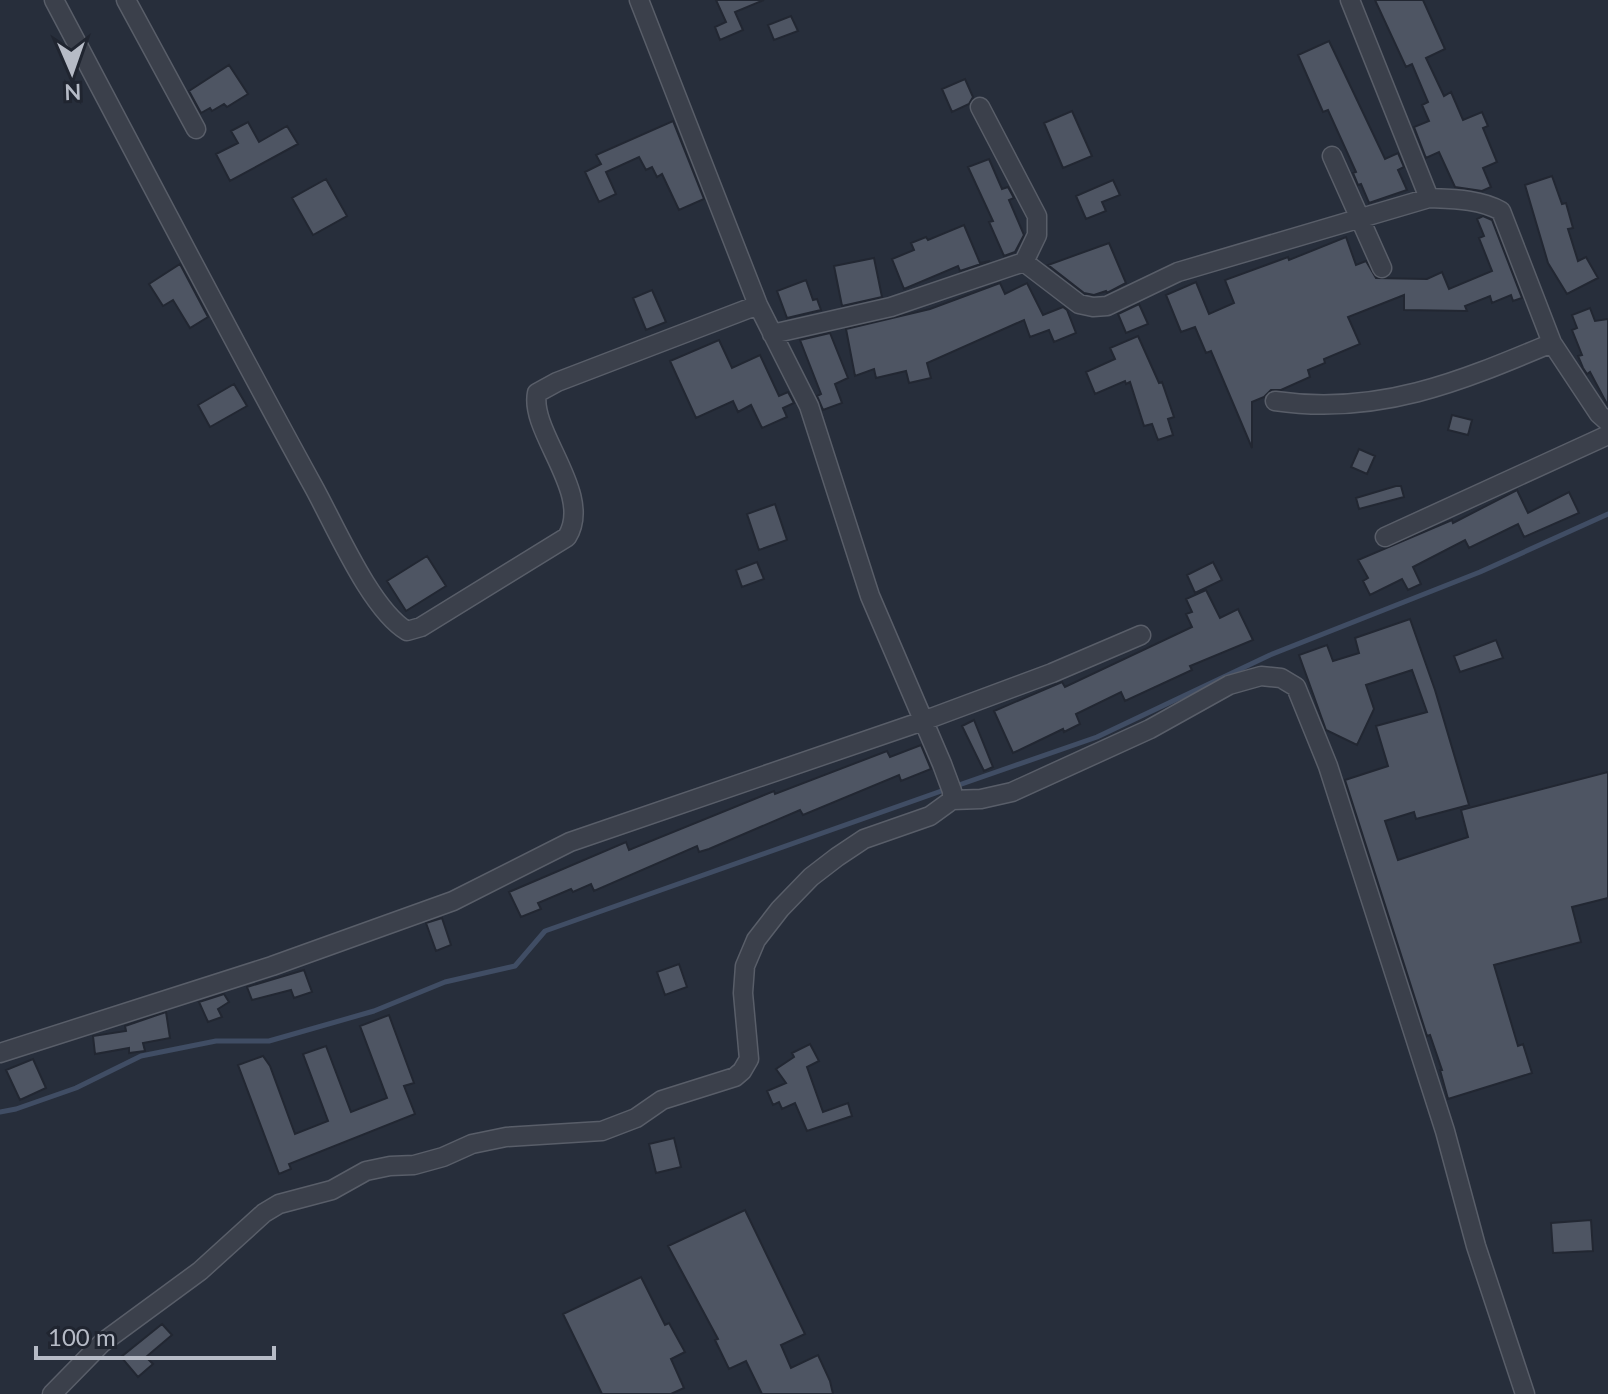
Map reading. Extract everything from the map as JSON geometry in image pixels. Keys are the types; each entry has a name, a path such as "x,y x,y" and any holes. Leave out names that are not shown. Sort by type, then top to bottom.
{"street":[{"path":"54,0 242,357 355,563 394,623 407,631 421,627 493,584 567,537 573,528 575,514 559,459 537,409 537,393 557,382 758,305"},
{"path":"126,0 196,129"},
{"path":"639,0 758,305 809,406 870,596 942,764 952,796"},
{"path":"1350,0 1429,198"},
{"path":"772,334 891,307 1024,262 1035,245 1037,216 980,107"},
{"path":"1332,156 1382,268"},
{"path":"1024,262 1079,304 1107,306 1178,272 1429,198 1491,205 1501,211 1552,343 1599,414 1608,422"},
{"path":"1275,401 1307,405 1365,405 1394,399 1449,384 1552,343"},
{"path":"1385,537 1608,435"},
{"path":"0,1053 272,966 453,901 570,842 923,721 1052,673 1141,635"},
{"path":"52,1394 102,1343 200,1271 264,1213 279,1204 332,1190 366,1171 414,1165 483,1142 506,1137 602,1131 636,1118 662,1100 735,1077 749,1059 743,993 745,966 756,940 811,877 864,839 930,816 952,796 981,799 1012,792 1150,729 1229,685 1261,676 1281,678 1296,687 1333,781 1445,1131 1476,1246 1525,1394"}],"building":[{"path":"716,0 764,0 735,12 743,30 720,40 715,27 726,22"},
{"path":"1375,0 1423,0 1445,49 1426,58 1444,96 1451,92 1463,120 1482,112 1488,126 1483,128 1497,162 1483,168 1491,187 1482,191 1455,187 1439,152 1426,158 1414,127 1429,121 1422,105 1428,102 1412,64 1406,67"},
{"path":"791,16 798,31 774,40 768,25"},
{"path":"1329,41 1385,159 1398,153 1404,167 1398,170 1407,190 1369,203 1361,184 1358,185 1353,173 1356,172 1328,110 1323,112 1298,55"},
{"path":"229,65 248,94 227,107 224,104 201,113 189,91"},
{"path":"965,79 973,97 969,104 952,112 942,89"},
{"path":"1072,111 1092,156 1063,168 1044,123"},
{"path":"673,121 704,199 679,210 662,174 657,177 652,167 646,170 639,157 606,172 616,194 599,202 585,172 601,164 596,155"},
{"path":"248,122 259,142 287,126 298,144 230,181 216,154 238,143 231,131"},
{"path":"989,159 1002,189 1008,187 1014,198 1009,200 1024,235 1015,252 1004,256 989,222 993,221 968,167"},
{"path":"1552,176 1562,204 1566,203 1573,228 1568,229 1578,261 1586,257 1598,278 1567,294 1548,263 1525,185"},
{"path":"326,179 347,216 313,235 292,198"},
{"path":"1113,180 1120,195 1102,202 1106,211 1086,219 1076,196"},
{"path":"1483,216 1492,220 1522,298 1513,301 1511,295 1492,303 1490,296 1465,306 1467,311 1404,310 1404,295 1348,317 1360,344 1324,359 1325,363 1308,370 1310,377 1281,390 1271,390 1252,402 1252,448 1211,351 1206,353 1195,327 1181,332 1166,295 1196,282 1209,314 1234,303 1225,280 1288,257 1289,260 1346,237 1356,265 1366,261 1376,278 1427,279 1442,272 1449,289 1492,271 1479,238 1484,236 1477,219"},
{"path":"964,225 980,263 990,261 960,271 958,266 904,289 892,259 914,250 911,243 926,237 928,240"},
{"path":"1109,243 1126,283 1107,293 1084,293 1048,265"},
{"path":"874,258 882,297 842,306 834,266"},
{"path":"180,264 208,317 190,328 173,300 163,306 149,284"},
{"path":"806,280 813,300 817,299 821,310 787,318 777,291"},
{"path":"1000,283 1005,294 1027,283 1043,315 1063,307 1076,333 1054,342 1049,330 1030,337 1024,320 927,363 931,378 909,383 906,371 876,378 874,369 855,376 846,329 930,309"},
{"path":"652,290 666,322 646,330 633,298"},
{"path":"1139,304 1148,324 1126,333 1118,314"},
{"path":"1590,308 1595,321 1608,319 1608,406 1590,372 1587,374 1583,368 1578,356 1582,355 1572,330 1577,328 1572,315"},
{"path":"830,333 848,378 835,384 842,403 823,410 817,396 821,394 800,340"},
{"path":"1138,336 1159,383 1162,382 1174,417 1168,419 1173,435 1158,440 1152,424 1144,426 1130,382 1126,384 1125,381 1095,394 1086,372 1115,359 1110,348"},
{"path":"719,340 732,368 760,355 779,396 788,392 794,403 783,408 787,417 762,428 751,405 738,412 733,401 696,418 670,361"},
{"path":"234,384 247,406 210,427 198,405"},
{"path":"1452,415 1472,420 1468,435 1448,430"},
{"path":"1359,449 1375,456 1367,474 1351,467"},
{"path":"1401,486 1404,497 1359,509 1356,498"},
{"path":"1517,490 1528,513 1569,492 1579,513 1524,537 1518,524 1469,548 1465,540 1413,567 1421,584 1408,590 1402,579 1370,595 1363,581 1368,578 1358,560 1452,520 1453,523"},
{"path":"775,504 787,540 759,550 747,514"},
{"path":"427,556 446,586 406,611 387,581"},
{"path":"757,562 764,579 742,587 736,570"},
{"path":"1213,562 1222,580 1195,593 1187,575"},
{"path":"1206,590 1220,618 1238,609 1253,640 1190,666 1192,670 1125,701 1121,692 1076,714 1080,724 1013,753 994,711 1062,682 1065,687 1192,627 1186,614 1192,612 1186,599"},
{"path":"1410,619 1469,805 1416,819 1414,812 1385,821 1398,860 1468,837 1461,810 1608,772 1608,898 1572,907 1581,942 1494,965 1518,1046 1523,1044 1532,1073 1448,1099 1442,1070 1430,1035 1427,1036 1345,780 1388,766 1376,726 1427,712 1412,670 1366,685 1374,709 1357,745 1326,730 1299,655 1327,645 1333,661 1359,653 1355,638"},
{"path":"1496,640 1503,658 1460,672 1454,656"},
{"path":"974,720 993,767 984,771 962,726"},
{"path":"921,745 931,769 901,781 899,775 803,815 800,810 709,849 699,852 697,846 594,891 591,884 573,892 571,889 538,903 541,909 521,917 509,892 626,842 629,850 774,791 775,794 887,751 890,757"},
{"path":"442,918 451,945 436,951 426,923"},
{"path":"679,964 687,987 665,995 657,972"},
{"path":"304,970 312,992 294,998 291,990 252,1000 247,987"},
{"path":"224,994 229,1002 218,1009 222,1017 208,1022 199,1002"},
{"path":"166,1012 170,1038 143,1043 145,1051 129,1053 129,1048 95,1054 93,1036 126,1031 125,1026"},
{"path":"389,1015 414,1083 404,1086 415,1114 289,1164 291,1169 279,1174 238,1065 263,1056 270,1066 295,1134 328,1121 303,1054 326,1046 351,1112 387,1098 360,1026"},
{"path":"810,1044 819,1061 807,1067 823,1112 848,1103 852,1116 807,1131 795,1103 782,1109 779,1102 773,1105 767,1091 786,1083 776,1069 794,1057 792,1053"},
{"path":"33,1059 46,1088 20,1100 6,1070"},
{"path":"674,1138 681,1167 656,1173 649,1144"},
{"path":"745,1210 805,1334 781,1345 791,1368 818,1355 833,1394 762,1394 746,1361 729,1369 715,1340 718,1339 668,1246"},
{"path":"1591,1220 1593,1251 1553,1253 1551,1223"},
{"path":"641,1277 665,1325 669,1323 685,1352 671,1359 684,1388 671,1394 602,1394 563,1314"},
{"path":"162,1324 172,1335 146,1357 153,1364 138,1377 121,1357"}],"waterway":[{"path":"956,786 1097,737 1270,655 1480,572 1608,514"},
{"path":"0,1112 76,1088 141,1056 216,1041 269,1041 374,1011 445,982 515,966 545,931 947,789"}]}
